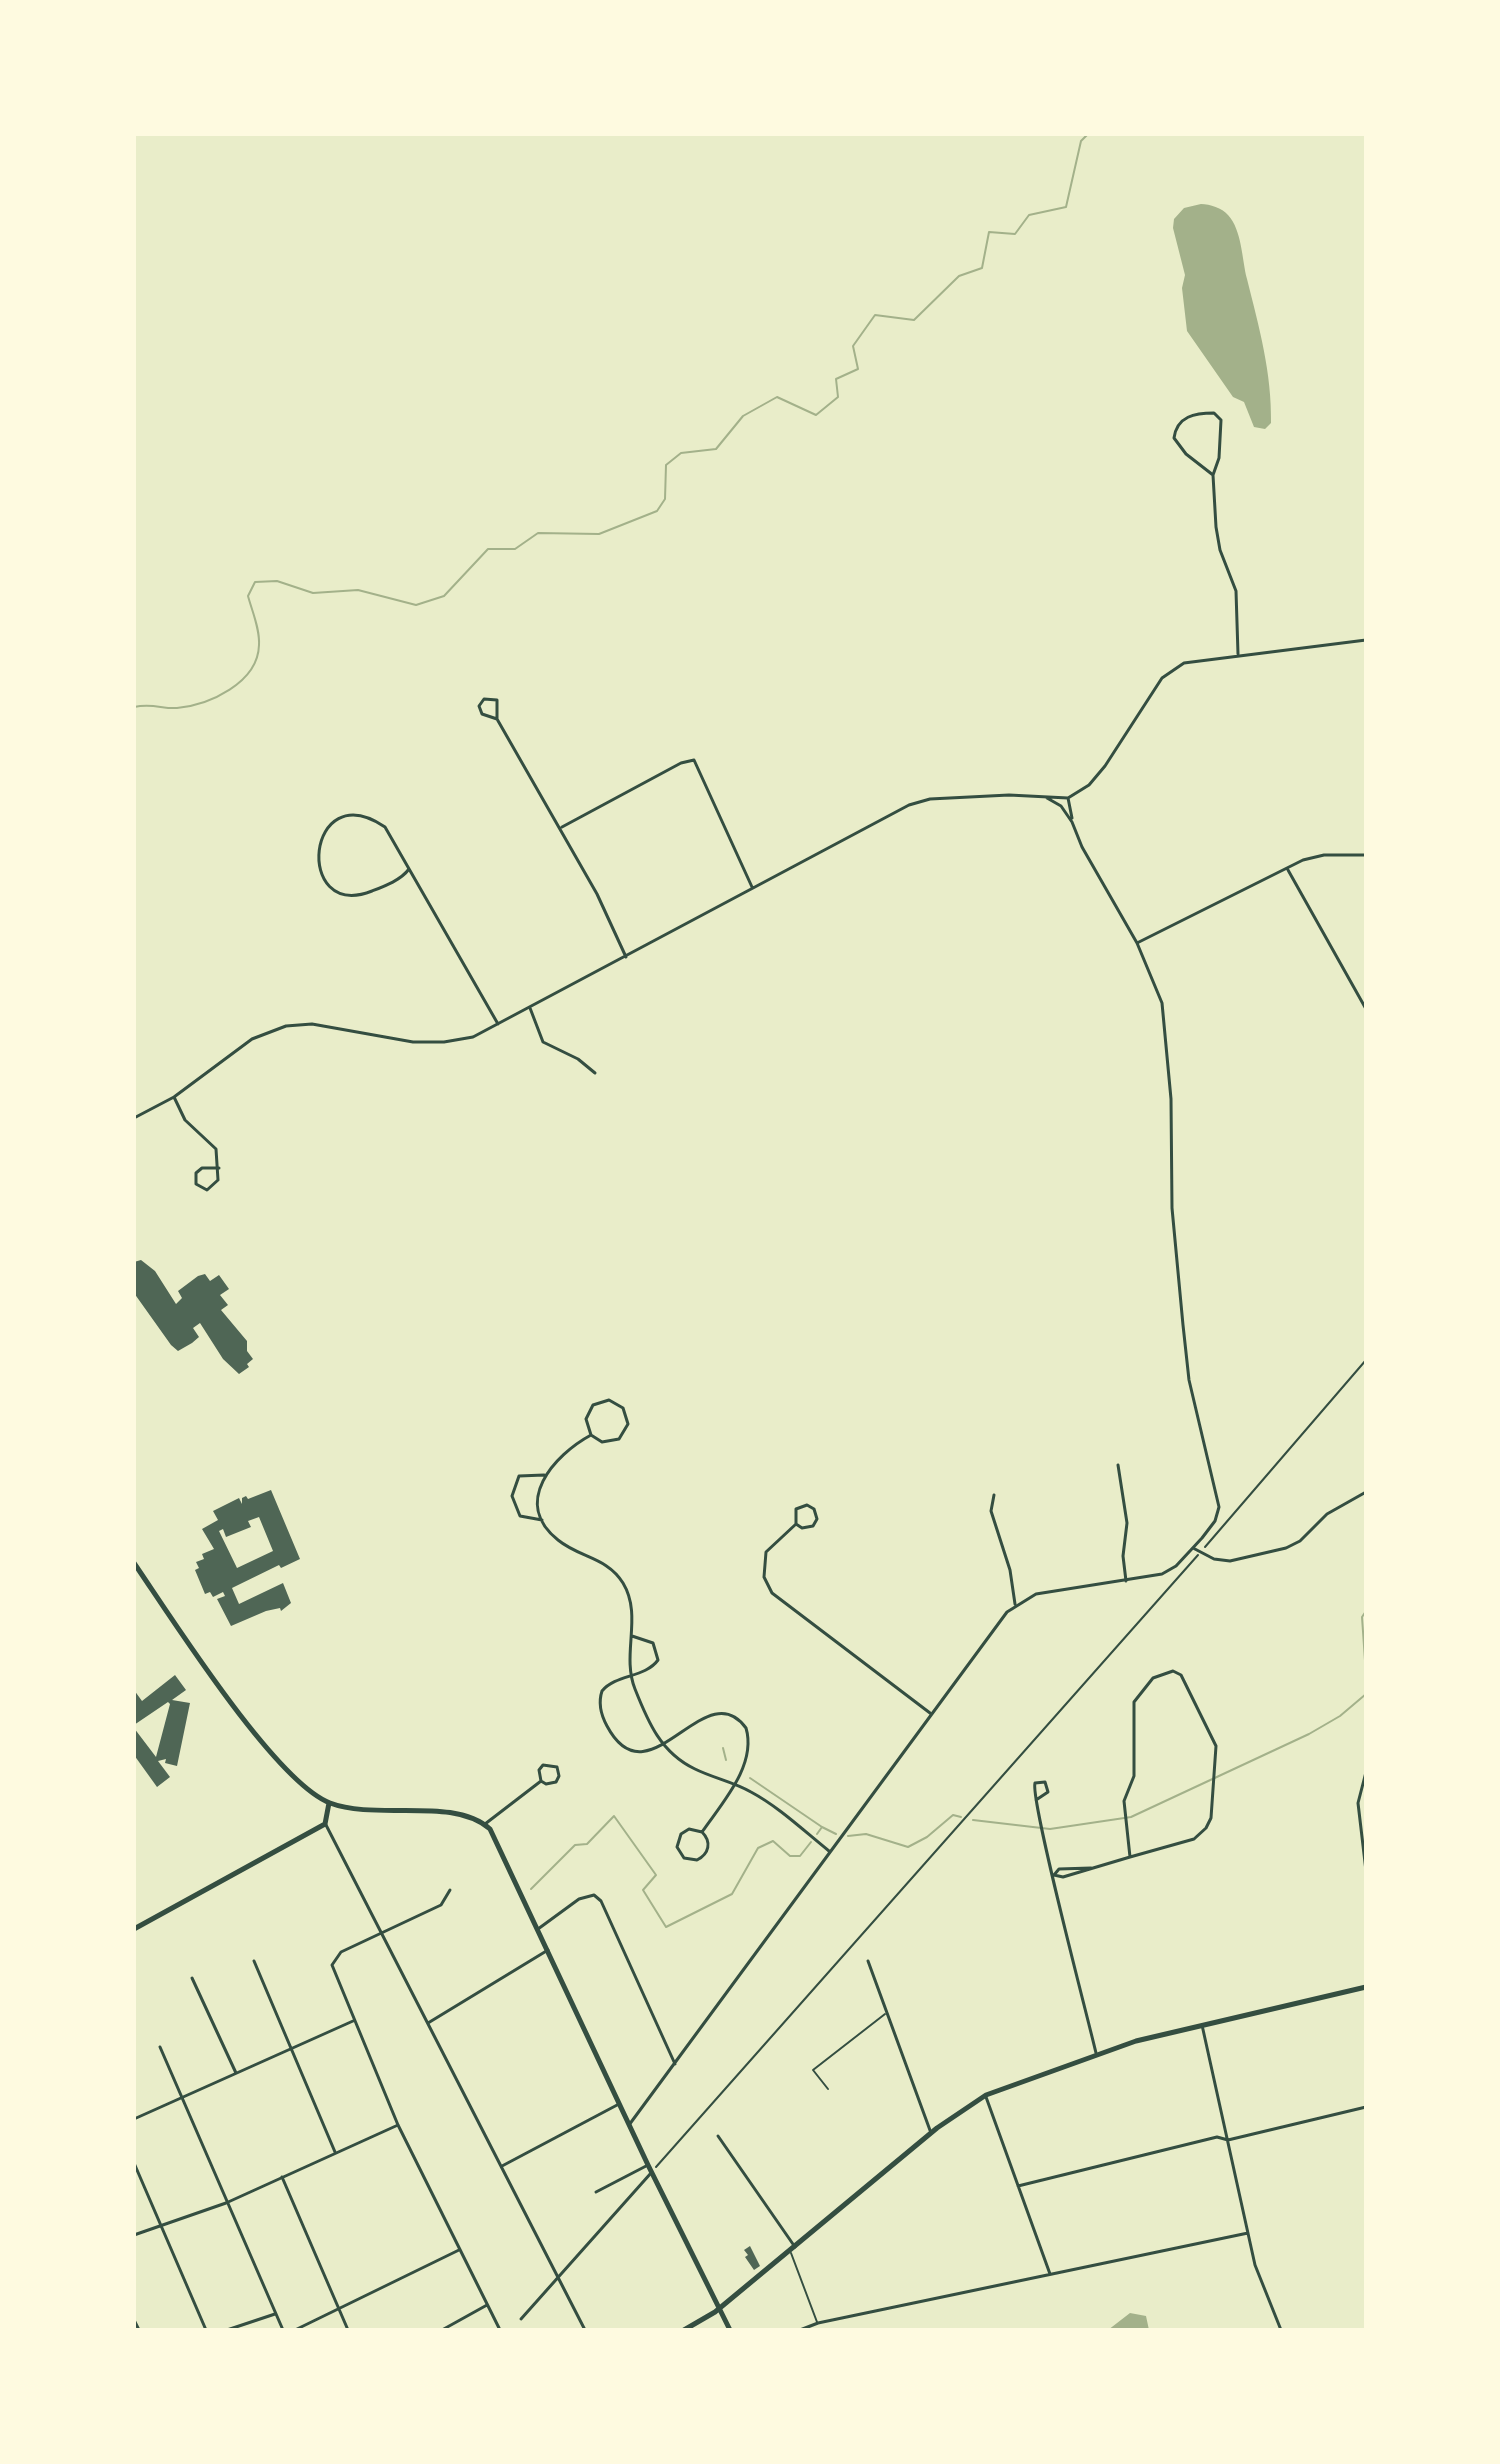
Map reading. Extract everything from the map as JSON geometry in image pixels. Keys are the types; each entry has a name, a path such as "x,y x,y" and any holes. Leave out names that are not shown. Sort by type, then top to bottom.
{"main road":[{"path":"134,1563 254,1732 303,1785 329,1803 376,1811 459,1814 485,1824 502,1849 619,2104 730,2330"},
{"path":"134,1929 325,1824 329,1803"},
{"path":"684,2330 719,2308 931,2133 986,2095 1096,2053 1202,2023 1366,1987"}],"street":[{"path":"1213,475 1186,454 1174,438 1178,426 1191,415 1214,413 1221,420 1219,458 1213,475 1220,550 1236,591 1238,654"},
{"path":"134,1118 174,1097 252,1039 286,1026 312,1024 413,1042 444,1042 473,1037 752,887 921,801 1009,795 1068,798 1089,785 1105,766 1162,678 1172,668 1238,654 1366,640"},
{"path":"497,719 482,714 479,706 484,699 497,700 497,719 561,828 626,957"},
{"path":"561,828 681,763 694,760 752,887"},
{"path":"1047,798 1061,806 1072,822"},
{"path":"629,2125 930,1713 1015,1604 1036,1594 1162,1574 1193,1548 1215,1521 1219,1503 1189,1380 1183,1325 1172,1208 1171,1099 1166,1024 1160,994 1137,943 1082,847 1072,822 1068,798"},
{"path":"409,869 404,876 378,889 362,895 347,895 328,885 319,870 317,848 324,832 342,818 371,818 385,827 498,1024"},
{"path":"1137,943 1287,868 1324,855 1366,855"},
{"path":"1287,868 1366,1009"},
{"path":"530,1008 544,1043 578,1059 595,1073"},
{"path":"174,1097 185,1120 210,1139 216,1149 219,1168 213,1188 207,1190 196,1184 196,1173 202,1168 219,1168"},
{"path":"609,1400 623,1408 628,1424 619,1439 602,1442 591,1435 586,1419 593,1405 609,1400"},
{"path":"591,1435 556,1460 544,1475 540,1497 543,1519 557,1540 614,1570 630,1598 630,1676 662,1745 681,1762 762,1799 829,1851"},
{"path":"1118,1465 1127,1519 1123,1556 1126,1581"},
{"path":"1193,1548 1230,1561 1286,1548 1300,1541 1327,1514 1366,1489 1366,1469"},
{"path":"543,1519 532,1521 520,1516 512,1496 514,1483 519,1476 544,1475"},
{"path":"994,1495 991,1511 1010,1570 1015,1604"},
{"path":"796,1524 806,1528 813,1526 817,1516 814,1509 807,1505 796,1509 796,1524 766,1552 764,1577 772,1593 930,1713"},
{"path":"632,1636 653,1643 659,1656 654,1666 611,1682 602,1691 599,1701 605,1722 619,1743 629,1750 642,1751 673,1741 708,1715 731,1714 743,1724 749,1740 734,1784 702,1832"},
{"path":"1054,1875 1063,1877 1185,1843 1200,1834 1211,1818 1216,1746 1181,1675 1173,1671 1161,1673 1135,1698 1134,1776 1125,1794 1130,1857"},
{"path":"543,1765 557,1767 559,1776 556,1782 546,1784 541,1781 538,1774 543,1765"},
{"path":"1366,1772 1358,1803 1366,1871"},
{"path":"485,1824 541,1781"},
{"path":"1036,1800 1048,1792 1045,1782 1034,1784 1036,1800 1096,2053"},
{"path":"325,1824 585,2330"},
{"path":"694,1829 702,1832 708,1839 707,1852 697,1860 684,1858 677,1847 681,1834 694,1829"},
{"path":"1054,1875 1059,1869 1091,1868"},
{"path":"450,1890 441,1905 383,1935 341,1952 332,1961 353,2021 398,2125 500,2330"},
{"path":"538,1929 583,1897 594,1895 601,1901 675,2064"},
{"path":"428,2023 548,1950"},
{"path":"254,1961 335,2152"},
{"path":"868,1961 931,2133"},
{"path":"192,1978 236,2073"},
{"path":"134,2119 353,2021"},
{"path":"1202,2023 1255,2265 1281,2330"},
{"path":"160,2047 283,2330"},
{"path":"986,2095 1050,2274"},
{"path":"502,2166 619,2104"},
{"path":"1018,2186 1217,2137 1228,2140 1366,2107"},
{"path":"134,2235 226,2203 398,2125"},
{"path":"718,2136 792,2249"},
{"path":"134,2163 206,2330"},
{"path":"596,2192 648,2165"},
{"path":"521,2319 653,2170"},
{"path":"282,2177 348,2330"},
{"path":"800,2330 818,2323 1248,2233"},
{"path":"295,2330 459,2250"},
{"path":"442,2330 487,2305"},
{"path":"227,2330 275,2314"},
{"path":"134,2320 139,2330"}],"lane":[{"path":"828,2089 813,2070 886,2014"},
{"path":"792,2249 818,2323"}],"path":[{"path":"653,2170 1201,1552 1366,1360"}],"shaded area":[{"path":"1201,204 1216,207 1225,213 1233,221 1239,237 1267,368 1271,423 1265,429 1254,427 1244,402 1233,397 1187,331 1182,288 1185,275 1173,228 1174,219 1184,208"},
{"path":"1130,2313 1146,2316 1149,2330 1108,2330"}],"building":[{"path":"141,1260 155,1271 176,1304 182,1298 178,1291 198,1276 205,1274 210,1281 219,1275 229,1289 220,1295 228,1305 221,1310 247,1341 247,1351 253,1359 247,1364 249,1367 239,1374 223,1359 200,1323 193,1328 199,1337 192,1343 178,1351 171,1345 134,1293 134,1262"},
{"path":"271,1490 300,1559 281,1568 279,1565 232,1588 239,1604 283,1583 291,1603 281,1611 280,1608 266,1611 231,1626 217,1599 225,1596 223,1592 213,1597 210,1592 205,1594 195,1570 199,1568 196,1562 204,1559 202,1554 214,1549 202,1529 218,1520 213,1511 239,1498 242,1504 242,1498 246,1496 248,1499","holes":["259,1517 273,1551 237,1568 219,1531 223,1529 226,1537 251,1527 248,1521"]},
{"path":"175,1675 186,1690 172,1700 190,1703 177,1766 165,1763 166,1759 158,1761 170,1777 157,1787 134,1755 134,1728 156,1757 170,1704 168,1702 134,1725 134,1690 142,1701"},
{"path":"750,2246 760,2266 754,2270 745,2257 748,2255 744,2250"}],"waterway":[{"path":"134,707 190,706 217,697 241,681 257,658 259,645 248,596 255,582 277,581 313,593 358,590 416,605 444,596 488,549 515,549 538,533 599,534 657,511 665,499 666,465 681,453 716,449 743,416 777,397 816,415 838,397 836,379 858,369 853,346 875,315 914,320 959,276 982,268 989,232 1015,234 1029,215 1066,207 1081,141 1088,134"},
{"path":"1366,1611 1362,1617 1366,1675"},
{"path":"973,1820 1050,1829 1131,1817 1309,1734 1340,1716 1366,1694"},
{"path":"723,1748 726,1760"},
{"path":"750,1778 822,1827"},
{"path":"848,1836 866,1834 908,1847 927,1837 953,1815 961,1817"},
{"path":"531,1889 575,1845 587,1844 614,1816 656,1875 643,1890 666,1927 732,1894 758,1848 773,1841 790,1856 800,1856 811,1842"},
{"path":"817,1834 822,1827 836,1834"}]}
